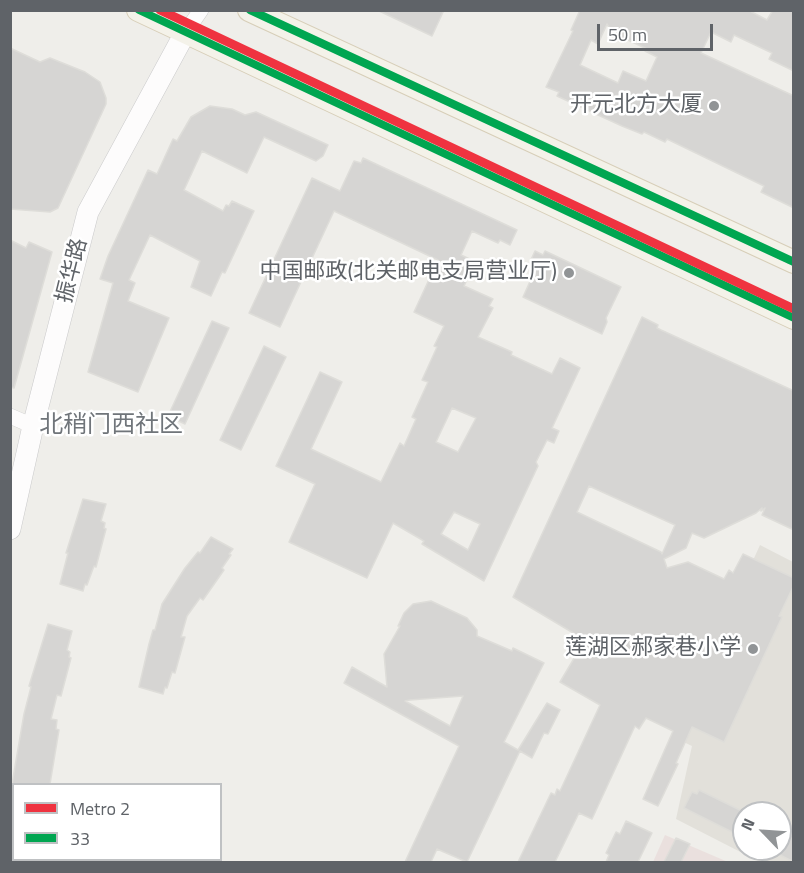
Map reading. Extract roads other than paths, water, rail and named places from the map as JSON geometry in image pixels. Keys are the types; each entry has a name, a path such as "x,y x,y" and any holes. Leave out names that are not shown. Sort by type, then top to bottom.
{"main road":[{"path":"138,10 794,318"},
{"path":"249,10 794,262"}],"street":[{"path":"185,33 201,10"},
{"name":"振华路","path":"10,529 33,426 88,212 185,33"},
{"path":"10,416 33,426"}],"metro line":[{"name":"2","path":"160,10 794,309"}],"place":[{"name":"开元北方大厦","path":"714,106"},
{"name":"中国邮政(北关邮电支局营业厅)","path":"569,273"},
{"name":"莲湖区郝家巷小学","path":"753,649"}],"district":[{"name":"北稍门西社区","path":"111,426"}]}
